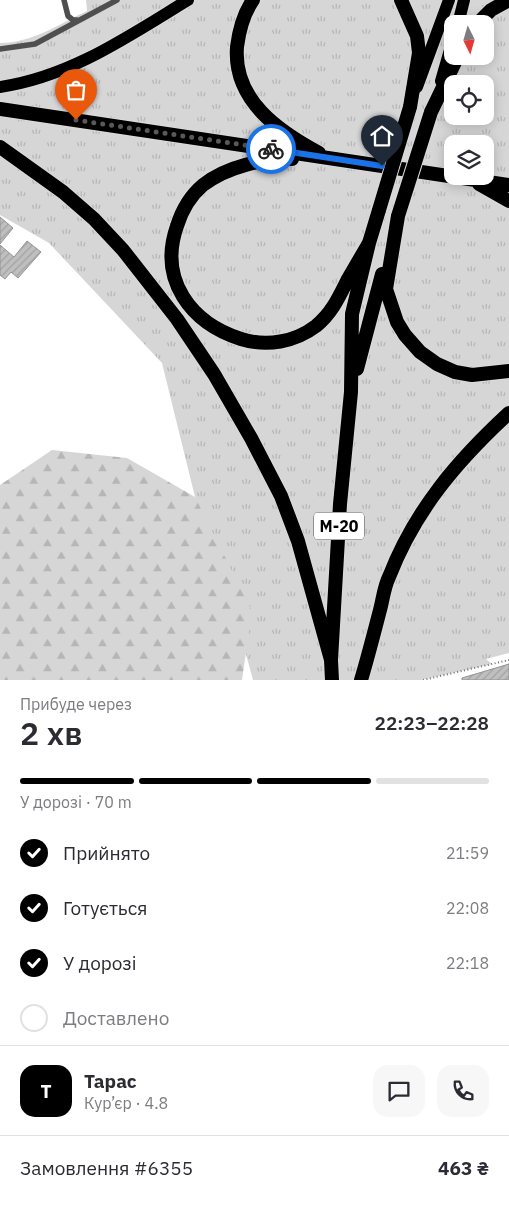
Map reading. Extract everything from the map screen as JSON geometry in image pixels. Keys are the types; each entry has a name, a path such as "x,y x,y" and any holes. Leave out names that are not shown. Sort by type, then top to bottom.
{"highway":[{"path":"253,0 238,35 236,57 240,77 248,95 276,127 289,137 328,158"},
{"path":"401,0 411,19 418,44 418,65 410,107"},
{"path":"486,15 509,0"},
{"path":"432,112 454,65"},
{"name":"М-20","path":"332,680 331,660 340,504 351,392 352,314 369,243 410,107"},
{"path":"0,109 444,176"},
{"name":"М-20","path":"351,392 398,216 432,112"},
{"path":"0,148 63,192 94,219 123,250 177,319 214,374 251,438 281,496 298,541 331,660"},
{"path":"328,158 280,159 254,162 224,173 204,185 193,195 181,213 174,234 172,267 180,292 195,313 224,334 252,342 276,343 298,337 316,326 334,309 369,243"},
{"path":"494,179 509,179"},
{"path":"494,183 509,185"},
{"path":"481,185 509,200"},
{"path":"398,216 386,288 397,322 405,335 420,352 437,364 455,372 472,375 509,371"},
{"path":"362,680 388,578 411,531 446,477 509,413"}],"main road":[{"path":"0,87 40,78 82,61 111,47 188,0"},
{"path":"410,107 449,0"},
{"path":"460,15 464,0"},
{"path":"432,112 446,65"}],"lane":[{"path":"64,0 70,19 80,20"},
{"path":"0,49 35,44 117,0"}],"path":[{"path":"423,680 509,660"}],"green space":[{"path":"86,0 509,0 509,653 486,659 492,664 421,680 253,680 232,603 195,497 162,363 49,243 0,215 0,43 23,40 56,27 87,11"},
{"path":"52,450 127,458 195,497 252,611 242,680 0,680 0,485"}],"building":[{"path":"0,217 13,228 0,244"},
{"path":"27,241 41,252 18,278 11,272 5,279 0,275 0,245 14,257"},
{"path":"509,664 509,680 462,680 462,678"}],"way so far":[{"path":"76,120 271,149"}],"route":[{"path":"271,149 382,166"}]}
